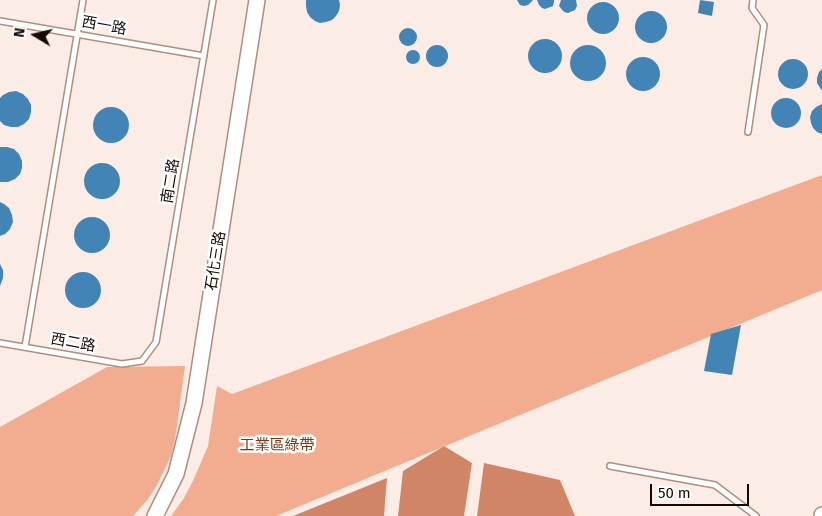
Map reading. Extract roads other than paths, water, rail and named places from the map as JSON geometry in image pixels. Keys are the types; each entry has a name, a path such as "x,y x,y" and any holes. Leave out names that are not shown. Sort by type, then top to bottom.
{"street":[{"name":"石化三路","path":"155,516 176,474 194,403 257,0"}],"lane":[{"path":"26,347 83,0"},
{"name":"南二路","path":"142,361 156,342 214,0"},
{"path":"748,132 764,25 752,8 753,0"},
{"name":"西一路","path":"0,21 204,56"},
{"name":"西二路","path":"0,343 122,364 142,361"},
{"path":"610,466 715,485 756,516"}],"park label":[{"name":"工業區綠帶","path":"277,446"}]}
